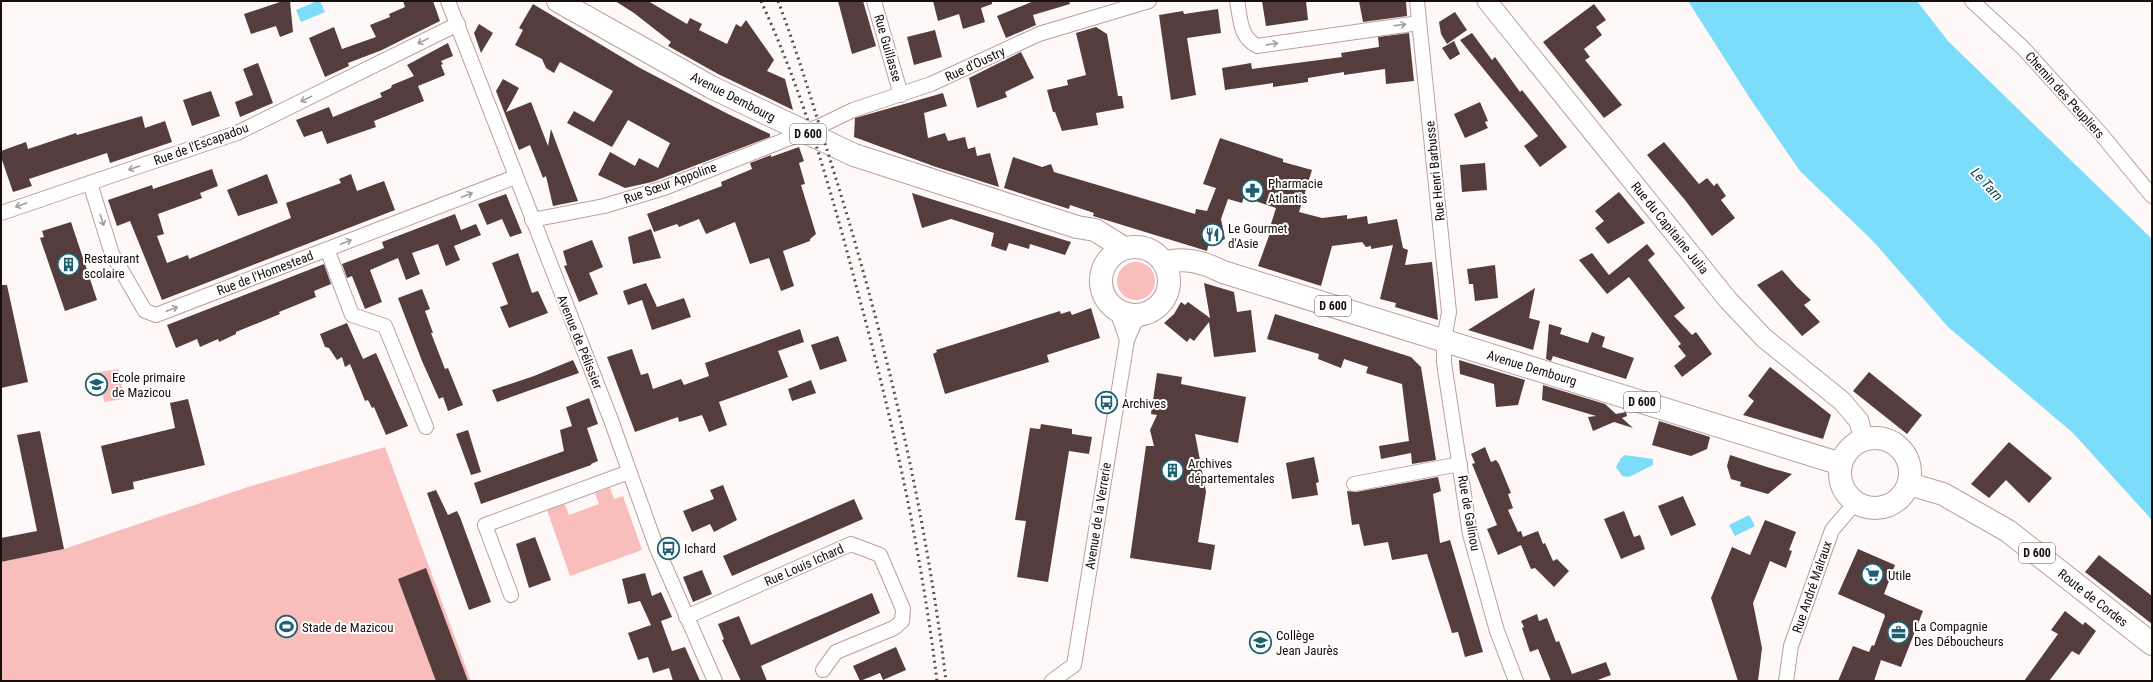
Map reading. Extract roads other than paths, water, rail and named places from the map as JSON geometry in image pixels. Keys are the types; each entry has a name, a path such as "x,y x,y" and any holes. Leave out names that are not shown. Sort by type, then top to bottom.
{"main road":[{"name":"Avenue Dembourg","path":"558,1 711,87 803,132 865,159 1076,226 1095,230 1124,248"},
{"name":"Avenue Dembourg","path":"1076,226 1096,242 1104,265"},
{"path":"1141,247 1154,252 1164,263 1169,275 1169,287 1165,298 1156,308 1141,315 1128,315 1118,311 1107,302 1102,291 1100,278 1104,265 1112,254 1124,248 1141,247"},
{"name":"Avenue Dembourg","path":"1164,263 1174,259 1203,262 1223,272 1841,464"},
{"name":"Avenue Dembourg","path":"1169,287 1191,274 1223,272"},
{"path":"1874,438 1886,439 1900,448 1909,462 1909,484 1900,497 1887,506 1876,508 1866,507 1856,502 1848,495 1842,486 1840,475 1841,464 1846,454 1854,446 1864,440 1874,438"},
{"name":"Route de Cordes","path":"1909,484 1943,494 2008,531 2152,644"}],"street":[{"name":"Avenue de Pélissier","path":"448,1 515,177 611,420 656,546 715,681"},
{"name":"Rue Guillasse","path":"874,1 901,95"},
{"path":"1238,1 1243,32 1247,40 1257,46 1420,23"},
{"name":"Rue Henri Barbusse","path":"1418,1 1449,312 1444,340"},
{"name":"Rue du Capitaine Julia","path":"1487,1 1728,300 1764,338 1842,401 1859,421 1864,440"},
{"name":"Chemin des Peupliers","path":"1972,1 2023,48 2101,134 2152,196"},
{"name":"Rue d'Oustry","path":"803,132 853,110 931,84 1039,34 1143,2"},
{"name":"Rue de l'Escapadou","path":"1,212 237,133 458,24"},
{"name":"Rue Sœur Appoline","path":"532,220 604,206 664,188 803,132"},
{"name":"Rue de l'Homestead","path":"90,183 112,254 145,311 156,315 515,177"},
{"path":"327,249 352,315 385,326 426,427"},
{"name":"Avenue de la Verrerie","path":"1118,311 1127,340"},
{"name":"Avenue de la Verrerie","path":"1052,681 1074,665 1127,340 1134,324 1141,315"},
{"name":"Rue de Galinou","path":"1444,340 1444,363 1470,534 1497,631 1516,681"},
{"path":"1354,484 1460,464"},
{"path":"511,595 485,525 629,472"},
{"name":"Rue André Malraux","path":"1786,681 1791,646 1832,530 1856,502"},
{"name":"Rue Louis Ichard","path":"686,617 850,544 880,555 903,609 902,620 894,628 836,652 823,670"}],"water":[{"path":"320,1 325,12 301,22 296,10"},
{"name":"Le Tarn","path":"1688,1 1917,1 1948,41 2152,239 2152,520 2072,432 1948,327 1873,241 1800,171 1751,100"},
{"path":"1625,455 1653,459 1653,465 1629,477 1622,476 1616,467 1621,458"},
{"path":"1749,515 1755,526 1735,536 1729,525"}],"railway":[{"path":"761,1 791,72 816,145 838,218 871,341 905,486 923,583 937,681"},
{"path":"778,1 800,63 833,169 870,295 886,359 915,487 927,551 946,681"}],"place":[{"name":"Pharmacie Atlantis","path":"1253,190"},
{"name":"Le Gourmet d'Asie","path":"1213,235"},
{"name":"Restaurant scolaire","path":"69,265"},
{"name":"Ecole primaire de Mazicou","path":"97,384"},
{"name":"Archives","path":"1106,403"},
{"name":"Archives départementales","path":"1172,470"},
{"name":"Ichard","path":"668,548"},
{"name":"Utile","path":"1873,575"},
{"name":"Stade de Mazicou","path":"286,627"},
{"name":"La Compagnie Des Déboucheurs","path":"1898,633"},
{"name":"Collège Jean Jaurès","path":"1261,642"}]}
